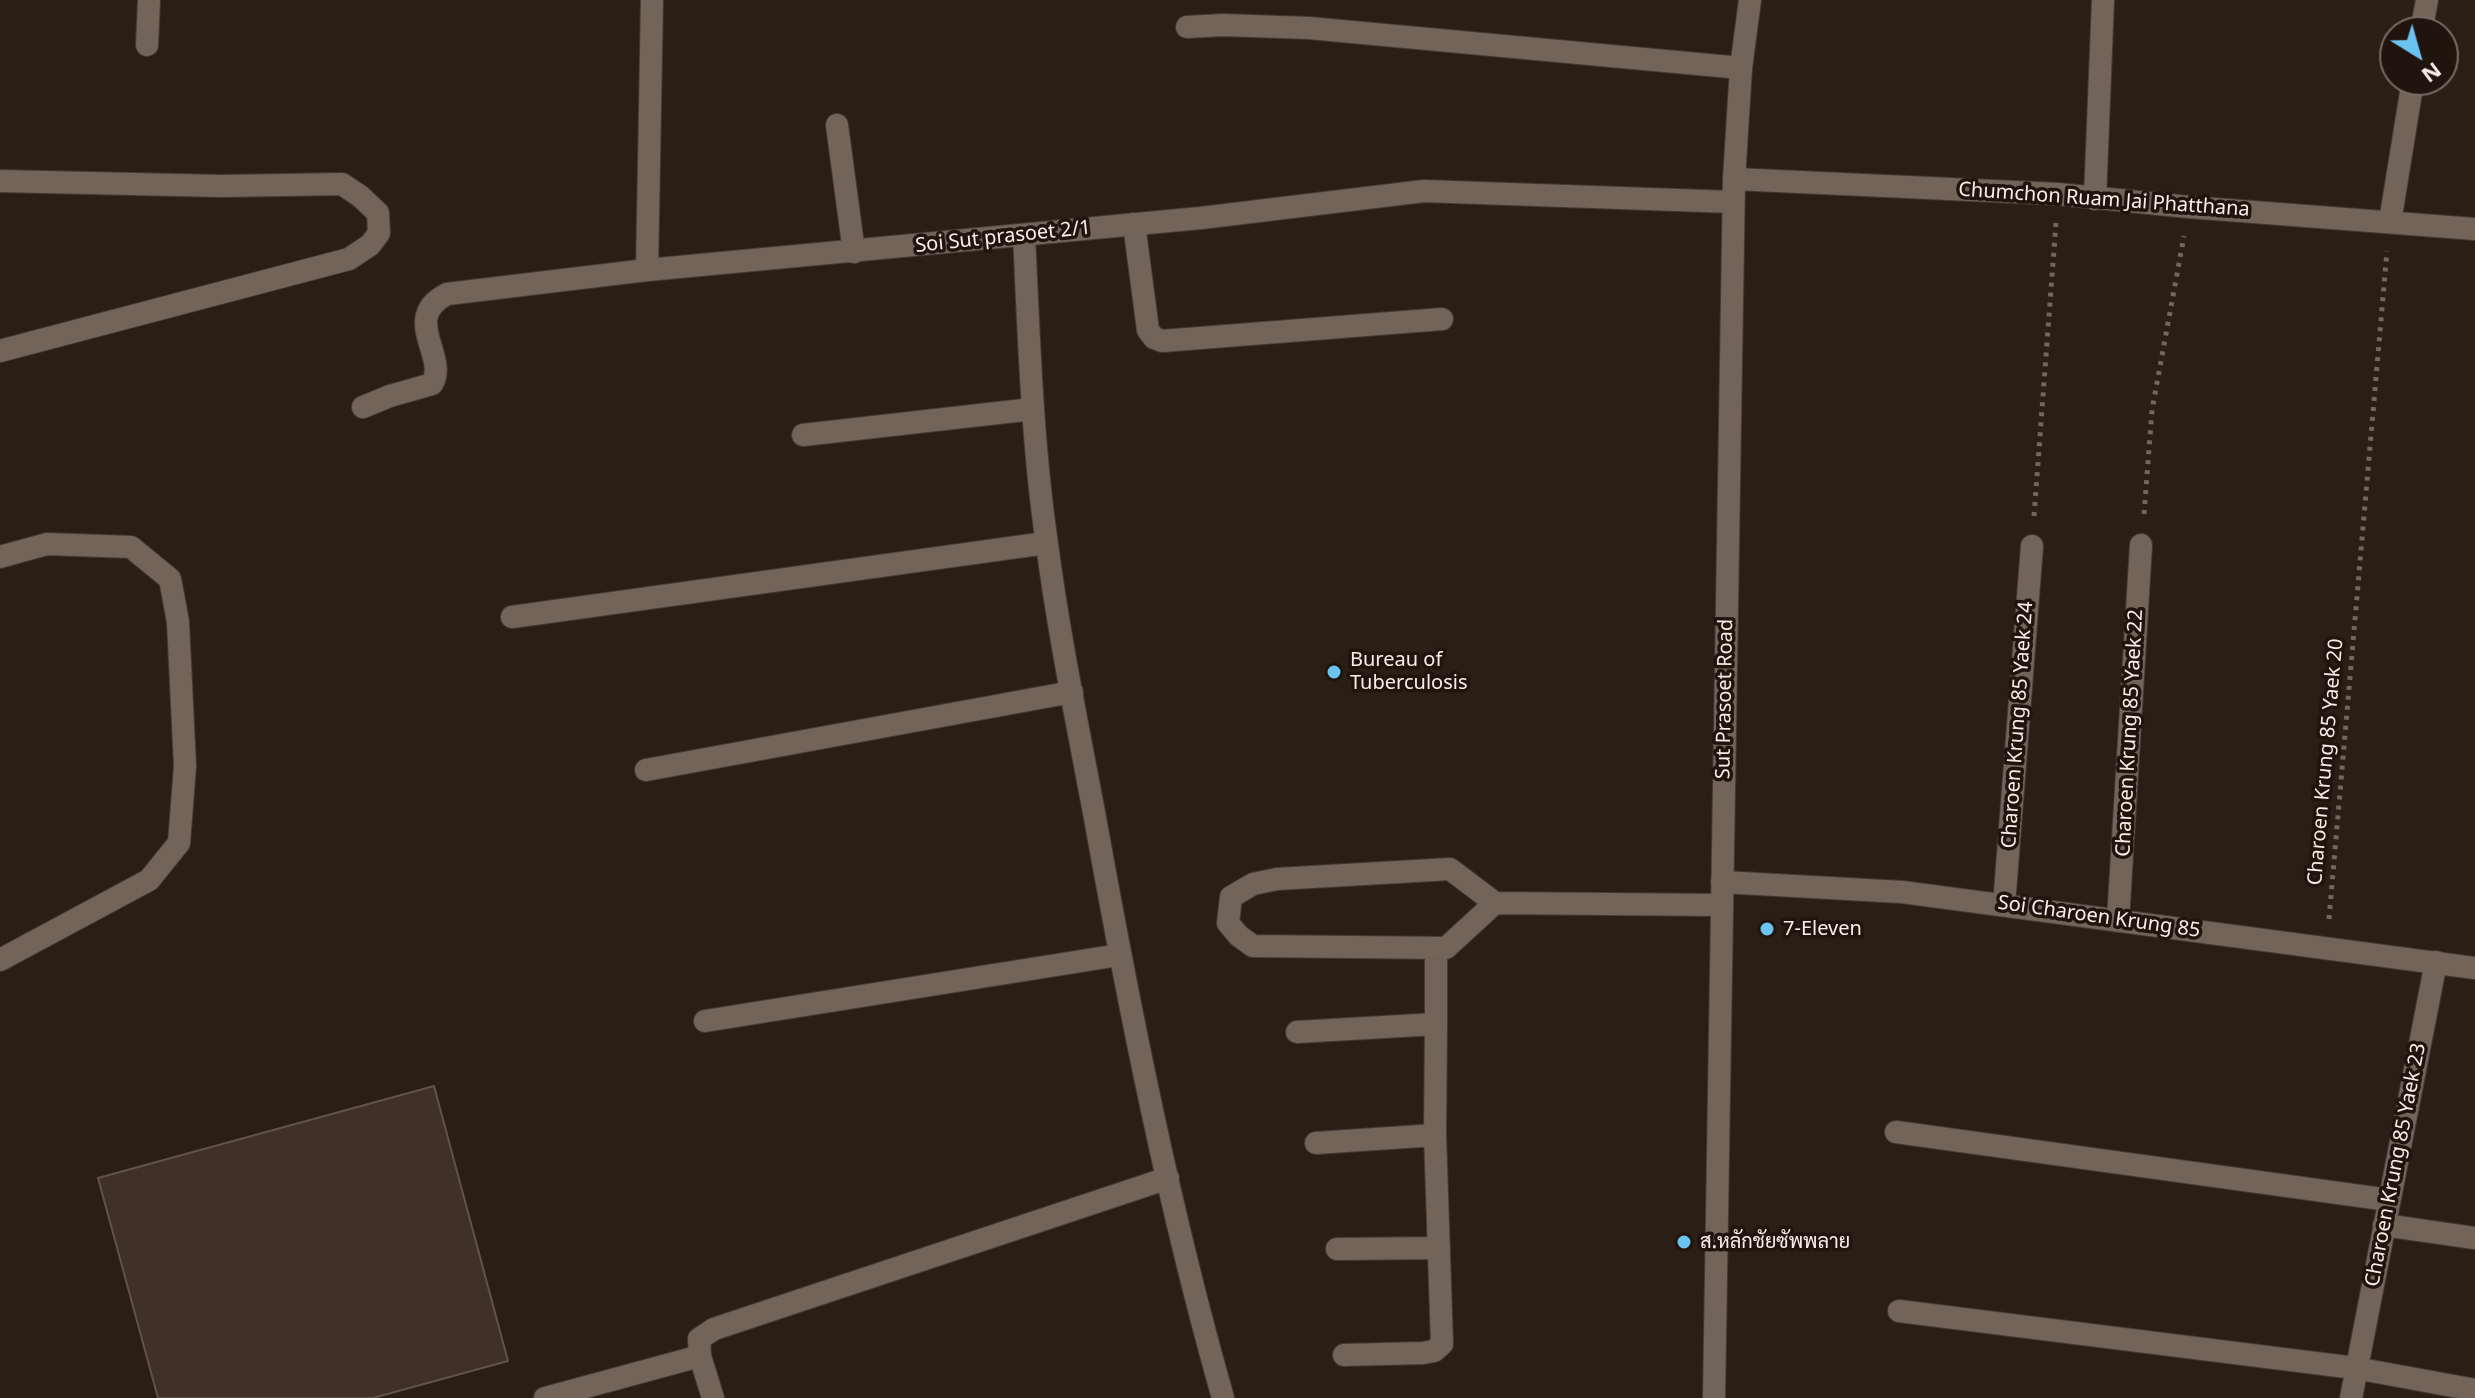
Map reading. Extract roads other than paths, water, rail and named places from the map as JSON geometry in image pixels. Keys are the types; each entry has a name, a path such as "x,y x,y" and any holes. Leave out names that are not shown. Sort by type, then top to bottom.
{"street":[{"path":"147,45 149,0"},
{"path":"647,270 652,0"},
{"name":"Sut Prasoet Road","path":"1714,1398 1733,190 1741,68 1750,0"},
{"path":"2095,199 2103,0"},
{"path":"1187,27 1309,28 1741,68"},
{"path":"2390,222 2410,96"},
{"path":"837,125 854,252"},
{"path":"0,181 222,186 342,184 378,213 379,233 370,245 349,259 0,351"},
{"name":"Chumchon Ruam Jai Phatthana","path":"1733,190 1888,185 2058,194 2475,229"},
{"name":"Soi Sut prasoet 2/1","path":"363,407 432,384 437,370 429,345 428,315 431,305 447,294 647,270 1134,224 1424,191 1733,190"},
{"path":"1134,224 1148,330 1154,338 1162,341 1442,319"},
{"path":"1024,235 1033,409 1046,543 1119,955 1202,1324 1223,1398"},
{"path":"803,435 1033,409"},
{"path":"512,617 1046,543"},
{"path":"0,557 47,544 131,547 170,579 178,622 185,766 179,843 149,880 0,960"},
{"name":"Charoen Krung 85 Yaek 22","path":"2118,920 2141,545"},
{"name":"Charoen Krung 85 Yaek 24","path":"2004,905 2032,546"},
{"path":"646,770 1072,692"},
{"path":"1450,869 1495,903 1446,948 1436,949 1253,946 1228,923 1231,897 1253,884 1277,879 1450,869"},
{"name":"Soi Charoen Krung 85","path":"1495,903 1721,893 1902,892 2475,968"},
{"path":"1344,1355 1423,1353 1434,1351 1442,1344 1435,1135 1436,949"},
{"path":"705,1021 1119,955"},
{"name":"Charoen Krung 85 Yaek 23","path":"2351,1398 2436,962"},
{"path":"1297,1032 1436,1024"},
{"path":"1896,1132 2389,1200"},
{"path":"1316,1143 1435,1135"},
{"path":"713,1398 700,1356 699,1339 714,1329 1168,1178"},
{"path":"2384,1225 2475,1238"},
{"path":"1337,1249 1439,1248"},
{"path":"1899,1311 2355,1368 2475,1390"},
{"path":"545,1398 700,1356"}],"place":[{"name":"Bureau of Tuberculosis","path":"1334,672"},
{"name":"7-Eleven","path":"1767,929"},
{"name":"ส.หลักชัยซัพพลาย","path":"1684,1242"}]}
